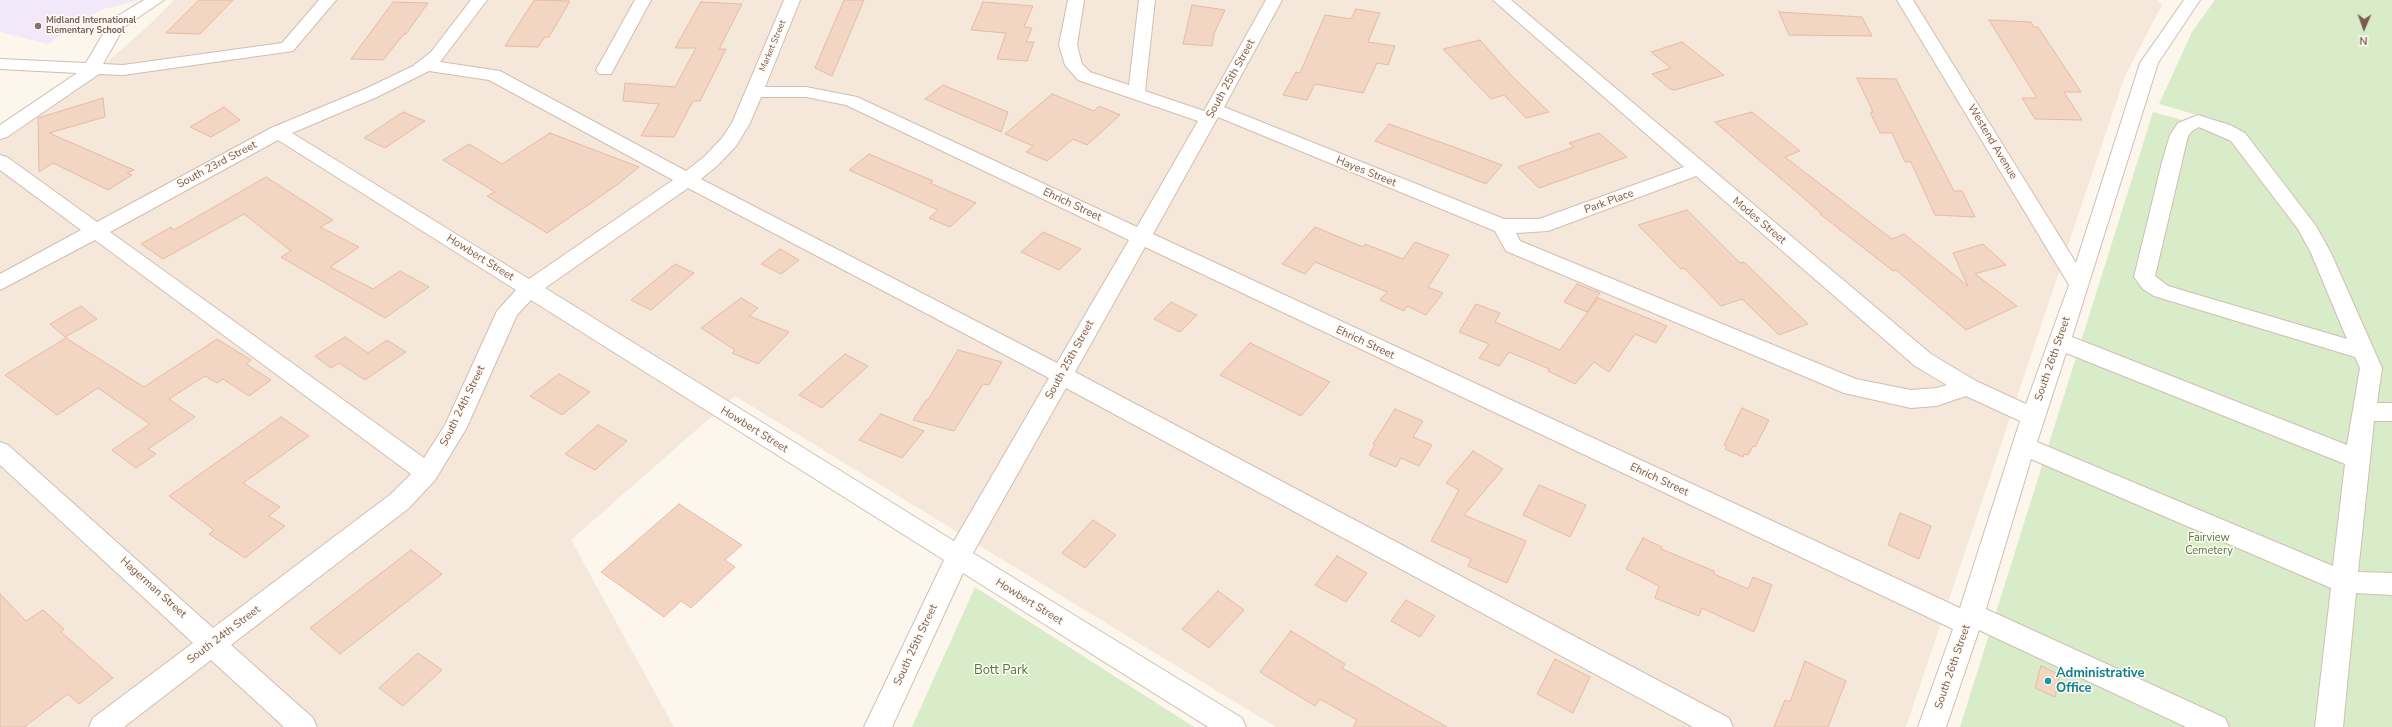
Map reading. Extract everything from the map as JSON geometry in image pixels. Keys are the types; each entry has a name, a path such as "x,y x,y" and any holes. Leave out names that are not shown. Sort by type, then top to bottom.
{"street":[{"path":"0,134 93,69 117,24 156,0"},
{"path":"0,64 123,70 287,47 328,0"},
{"path":"479,0 432,60 494,76 687,180 1061,375 1719,727"},
{"path":"605,70 643,0"},
{"name":"Market Street","path":"754,92 792,0"},
{"name":"Hayes Street","path":"1076,0 1068,45 1074,65 1084,76 1136,93 1212,114 1511,226"},
{"path":"1136,93 1139,79 1147,0"},
{"name":"South 25th Street","path":"878,727 958,557 1139,237 1212,114 1274,0"},
{"name":"Modes Street","path":"1501,0 1697,169 1923,360 1968,387 2033,417"},
{"name":"Westend Avenue","path":"1905,0 2078,284"},
{"name":"South 26th Street","path":"1932,727 1970,619 2033,417 2078,284 2149,63 2192,0"},
{"name":"South 23rd Street","path":"0,283 278,132 371,93 432,60"},
{"name":"South 24th Street","path":"103,727 400,501 427,473 454,429 508,311 529,290 687,180 711,161 730,142 741,123 754,92"},
{"name":"Ehrich Street","path":"754,92 806,92 851,101 1139,237 1970,619 2215,727"},
{"path":"2329,727 2357,459 2371,368 2362,351 2321,253 2314,240 2238,137 2223,129 2198,122 2184,127 2179,135 2175,149 2144,277 2150,284 2161,290 2362,351"},
{"name":"Howbert Street","path":"278,132 529,290 1232,727"},
{"path":"0,161 97,230 427,473"},
{"name":"Park Place","path":"1511,226 1542,226 1697,169"},
{"path":"1511,226 1513,246 1852,387 1911,399 1936,397 1968,387"},
{"path":"2059,341 2357,459"},
{"path":"2364,412 2392,412"},
{"path":"2024,446 2344,582 2392,584"},
{"name":"Hagerman Street","path":"0,451 214,643 304,727"}],"shaded area":[{"name":"Midland International Elementary School","path":"0,0 140,0 104,9 85,19 48,44 0,32"},
{"path":"174,0 2158,0 2162,5 2125,76 1906,727 1276,727 735,396 571,540 674,727 0,727 0,130 88,78 146,28"}],"green space":[{"name":"Fairview Cemetery","path":"2215,0 2392,0 2392,727 1960,727 2153,112 2182,120 2204,117 2159,104 2192,32"},
{"name":"Bott Park","path":"975,587 1194,727 912,727"}],"building":[{"path":"199,0 233,0 200,34 166,33"},
{"path":"534,0 570,1 549,37 545,37 538,47 505,46"},
{"path":"844,0 864,0 832,76 815,68"},
{"path":"393,2 428,3 406,34 404,34 383,60 351,59"},
{"path":"701,2 742,4 719,49 726,49 700,101 693,101 674,137 641,136 659,104 623,101 625,83 675,87 696,48 675,48"},
{"path":"983,2 1033,6 1024,27 1032,28 1026,42 1034,42 1027,61 997,59 1006,33 971,30"},
{"path":"1192,5 1225,10 1214,34 1212,46 1183,44"},
{"path":"1356,9 1380,13 1368,42 1395,46 1388,65 1377,63 1363,93 1315,84 1307,100 1283,95 1296,72 1300,73 1325,15 1351,19"},
{"path":"1779,12 1862,17 1872,36 1789,35"},
{"path":"1989,20 2031,22 2034,27 2038,27 2081,92 2064,92 2082,120 2035,119 2022,98 2037,98"},
{"path":"1480,40 1511,75 1549,112 1526,118 1504,95 1491,99 1443,49"},
{"path":"1682,42 1724,75 1675,90 1670,89 1652,74 1671,68 1651,52"},
{"path":"1857,78 1896,79 1954,191 1962,191 1975,217 1935,215 1911,162 1905,162 1892,133 1880,133 1870,112 1873,112"},
{"path":"943,85 1008,112 1001,132 925,99"},
{"path":"1052,94 1094,111 1099,106 1120,115 1087,145 1073,139 1047,161 1026,152 1033,146 1005,134"},
{"path":"103,98 105,117 49,133 134,170 127,173 132,175 108,190 53,163 39,172 38,118"},
{"path":"224,107 240,120 211,137 190,127"},
{"path":"403,112 425,121 385,148 364,138"},
{"path":"1752,112 1800,151 1785,157 1892,239 1904,234 1968,286 1953,253 1983,244 2006,265 1975,274 2017,306 1966,330 1896,270 1893,271 1820,214 1821,213 1715,122"},
{"path":"1389,124 1502,165 1486,184 1375,141"},
{"path":"550,133 639,167 617,185 547,233 487,196 495,192 443,160 469,144 502,164"},
{"path":"1599,133 1627,157 1539,188 1518,167 1574,147 1569,143"},
{"path":"869,154 933,181 930,183 976,203 950,227 929,218 938,210 849,170"},
{"path":"266,177 333,220 320,227 359,247 330,267 373,289 400,271 429,287 385,318 281,257 291,251 244,214 163,259 141,244 171,227 174,230"},
{"path":"1687,210 1740,263 1744,262 1808,324 1779,335 1742,299 1721,306 1684,268 1681,269 1638,225"},
{"path":"1315,227 1363,247 1365,244 1403,259 1415,242 1449,255 1428,287 1443,293 1426,315 1407,306 1404,311 1380,300 1387,292 1315,262 1305,274 1282,264"},
{"path":"1043,232 1081,249 1059,270 1021,252"},
{"path":"780,249 799,260 781,274 761,264"},
{"path":"675,264 694,273 651,310 631,300"},
{"path":"1577,284 1600,293 1587,312 1564,302"},
{"path":"741,298 758,308 749,316 789,332 758,364 732,353 735,350 701,328"},
{"path":"1598,298 1667,326 1656,343 1635,334 1609,372 1594,362 1575,384 1548,371 1549,369 1509,352 1499,366 1479,358 1489,344 1459,332 1476,304 1500,313 1495,322 1560,350"},
{"path":"1171,302 1197,315 1180,332 1154,319"},
{"path":"81,306 97,319 65,337 50,324"},
{"path":"345,337 368,353 387,340 406,352 365,380 339,363 331,368 315,356"},
{"path":"66,338 144,387 217,339 251,360 246,364 271,380 249,396 223,379 217,383 205,376 169,399 195,417 148,449 156,454 136,468 112,450 150,424 98,388 57,415 5,375"},
{"path":"1250,343 1330,382 1301,416 1220,375"},
{"path":"958,350 1002,362 989,385 983,384 954,431 913,420 926,400 928,400"},
{"path":"845,354 868,366 822,408 799,395"},
{"path":"559,374 590,392 562,415 530,396"},
{"path":"1742,408 1769,420 1755,447 1753,446 1748,455 1744,454 1743,457 1725,449 1727,446 1724,445"},
{"path":"1395,409 1423,421 1413,437 1432,445 1419,466 1401,458 1396,467 1369,455 1375,445 1373,444"},
{"path":"881,414 924,431 902,458 859,440"},
{"path":"281,417 309,436 243,483 280,507 269,516 285,526 245,558 209,534 214,530 169,496"},
{"path":"598,425 627,441 595,470 565,454"},
{"path":"1473,451 1503,469 1464,515 1526,541 1507,583 1468,566 1471,559 1431,541 1459,490 1446,483"},
{"path":"1539,485 1586,505 1570,537 1523,515"},
{"path":"679,504 742,545 725,560 735,567 691,608 681,601 664,617 601,572"},
{"path":"1900,513 1931,526 1919,559 1888,545"},
{"path":"1093,520 1116,535 1085,568 1062,553"},
{"path":"1643,538 1662,547 1661,549 1714,571 1714,574 1748,589 1753,577 1772,585 1754,632 1702,608 1699,616 1655,598 1659,586 1626,569"},
{"path":"411,550 442,574 340,654 310,628"},
{"path":"1337,556 1367,573 1346,602 1315,585"},
{"path":"1218,591 1244,610 1209,648 1182,629"},
{"path":"0,594 26,621 43,610 64,629 61,632 113,678 79,704 68,694 24,727 0,727"},
{"path":"1406,600 1435,616 1420,637 1391,621"},
{"path":"1291,631 1345,664 1342,668 1447,727 1353,727 1357,720 1320,699 1315,706 1260,672"},
{"path":"418,653 442,670 403,706 379,688"},
{"path":"1555,659 1590,677 1573,713 1537,694"},
{"path":"1805,661 1846,681 1828,727 1774,727 1785,700 1790,702"},
{"name":"Administrative Office","path":"2041,666 2060,675 2055,697 2035,688"}],"place":[{"name":"Midland International Elementary School","path":"38,26"},
{"name":"Administrative Office","path":"2048,681"}]}
